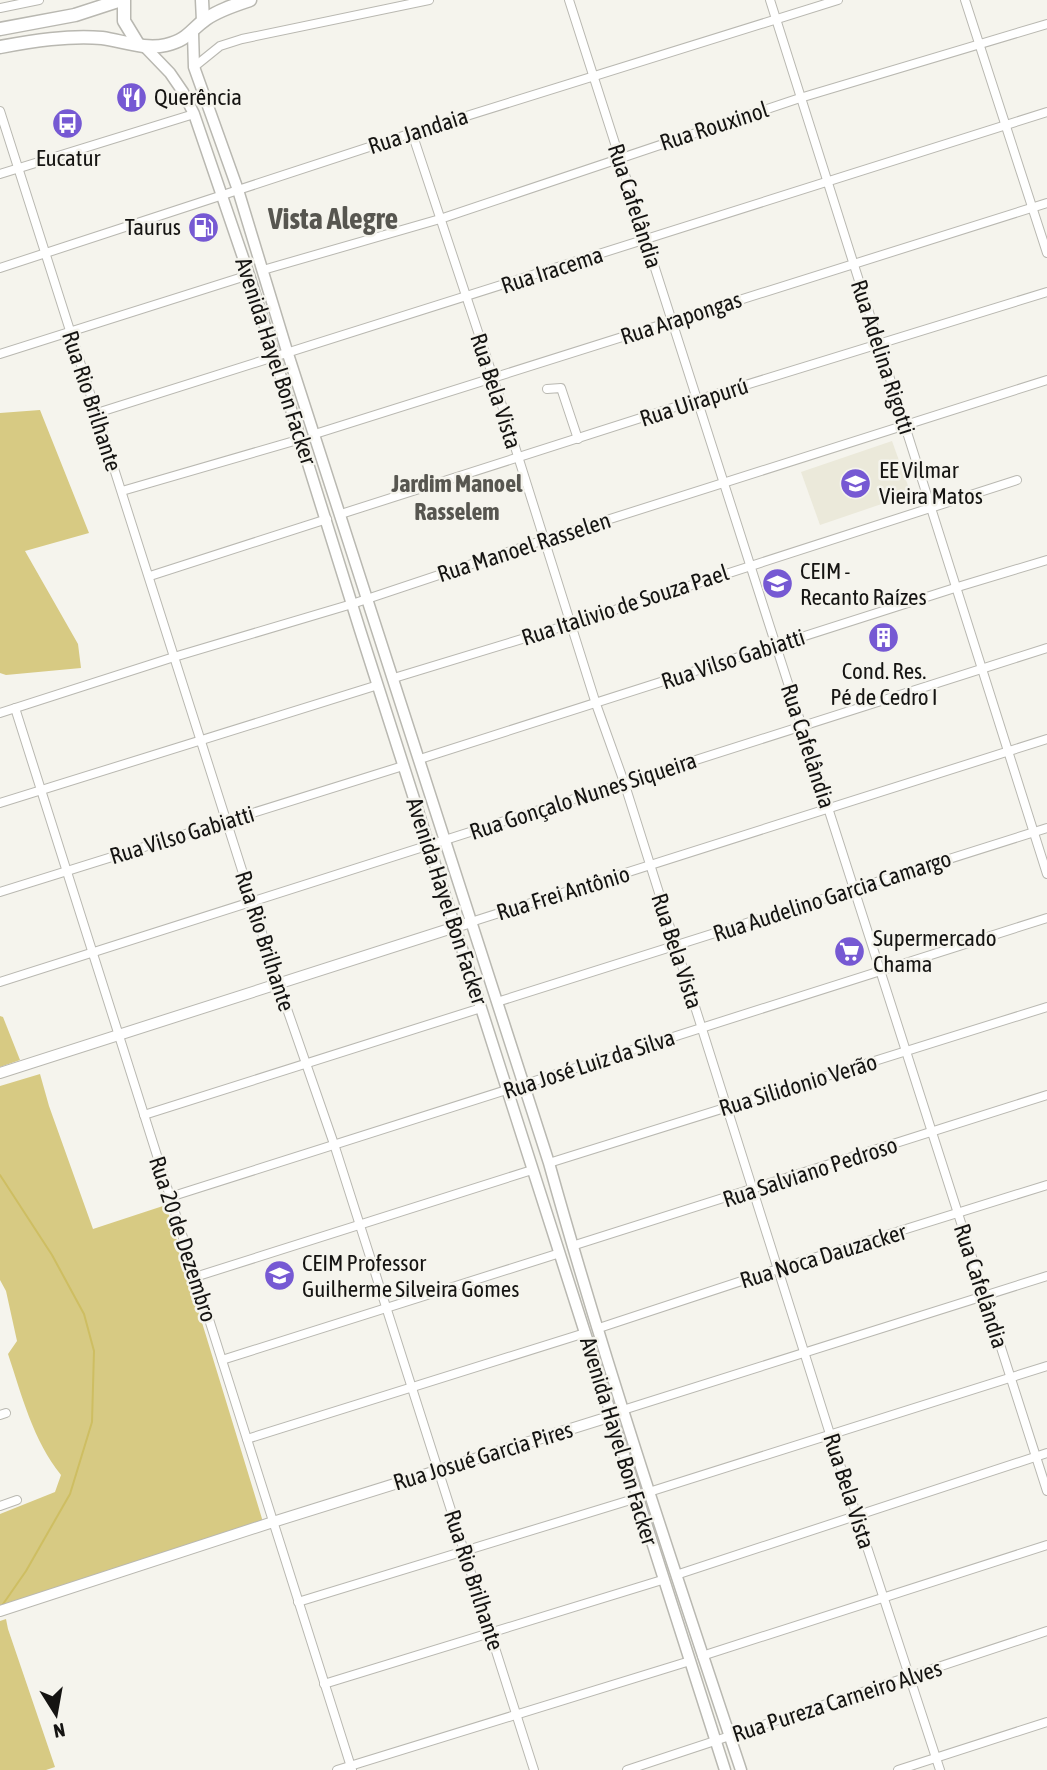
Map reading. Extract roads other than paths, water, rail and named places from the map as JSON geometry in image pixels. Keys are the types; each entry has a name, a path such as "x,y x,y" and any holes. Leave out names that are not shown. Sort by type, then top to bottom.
{"highway":[{"path":"0,29 75,15 123,0 124,21 141,45"},
{"path":"202,0 203,21"},
{"path":"0,47 72,38 100,38 141,45 165,45 192,33 203,21 231,6 250,0"}],"main road":[{"name":"Avenida Hayel Bon Facker","path":"192,33 194,67 316,434 549,1163 572,1247 649,1492 741,1770"},
{"name":"Avenida Hayel Bon Facker","path":"141,45 170,73 183,92 194,114 223,195 724,1770"}],"street":[{"path":"0,8 39,0"},
{"path":"194,67 220,46 242,39 429,0"},
{"name":"Rua Cafelândia","path":"569,0 1047,1491"},
{"name":"Rua Adelina Rigotti","path":"770,0 1047,874"},
{"name":"Rua Jandaia","path":"0,268 593,75 838,0"},
{"path":"965,0 1047,253"},
{"name":"Rua Rouxinol","path":"263,270 440,219 800,97 1047,24"},
{"name":"Rua Rio Brilhante","path":"0,111 278,983 334,1144 534,1770"},
{"name":"Rua Iracema","path":"97,413 1047,112"},
{"path":"0,174 194,114"},
{"name":"Rua Bela Vista","path":"412,133 493,377 596,704 624,782 830,1434 940,1770"},
{"name":"Rua Arapongas","path":"316,434 1047,202"},
{"path":"0,354 249,275"},
{"name":"Rua Uirapurú","path":"341,514 1047,292"},
{"name":"Rua Manoel Rasselen","path":"0,713 352,604 723,482 1047,380"},
{"path":"547,389 561,388 578,439"},
{"path":"122,491 301,439"},
{"name":"Rua Italivio de Souza Pael","path":"394,678 571,624 1017,480"},
{"path":"149,576 327,519"},
{"name":"Rua Vilso Gabiatti","path":"420,759 1047,560"},
{"name":"Rua Gonçalo Nunes Siqueira","path":"0,982 1047,648"},
{"path":"0,803 377,685"},
{"name":"Rua 20 de Dezembro","path":"15,708 351,1768"},
{"name":"Rua Frei Antônio","path":"0,1073 1047,739"},
{"name":"Rua Vilso Gabiatti","path":"0,892 403,766"},
{"name":"Rua Audelino Garcia Camargo","path":"497,1002 1047,828"},
{"name":"Rua José Luiz da Silva","path":"170,1197 1047,918"},
{"name":"Rua Silidonio Verão","path":"549,1163 1047,1007"},
{"path":"144,1115 481,1008"},
{"name":"Rua Salviano Pedroso","path":"572,1247 1047,1096"},
{"path":"195,1277 532,1170"},
{"name":"Rua Noca Dauzacker","path":"599,1328 1047,1185"},
{"path":"222,1360 560,1253"},
{"name":"Rua Josué Garcia Pires","path":"0,1611 1047,1276"},
{"path":"247,1439 585,1333"},
{"path":"298,1602 638,1498 649,1492 1047,1366"},
{"path":"676,1575 1047,1453"},
{"path":"0,1506 17,1500"},
{"path":"702,1656 1047,1545"},
{"path":"324,1684 662,1580"},
{"name":"Rua Pureza Carneiro Alves","path":"627,1770 1047,1631"},
{"path":"337,1770 351,1768 690,1661"},
{"path":"898,1770 1047,1722"}],"waterway":[{"path":"0,1175 52,1255 84,1314 94,1351 92,1422 70,1494 26,1571 1,1607"}],"place":[{"name":"Querência","path":"131,97"},
{"name":"Eucatur","path":"68,124"},
{"name":"Taurus","path":"204,227"},
{"name":"EE Vilmar Vieira Matos","path":"856,483"},
{"name":"CEIM - Recanto Raízes","path":"777,584"},
{"name":"Cond. Res. Pé de Cedro I","path":"884,637"},
{"name":"Supermercado Chama","path":"850,951"},
{"name":"CEIM Professor Guilherme Silveira Gomes","path":"279,1276"}],"district":[{"name":"Vista Alegre","path":"333,218"},
{"name":"Jardim Manoel Rasselem","path":"457,497"}]}
